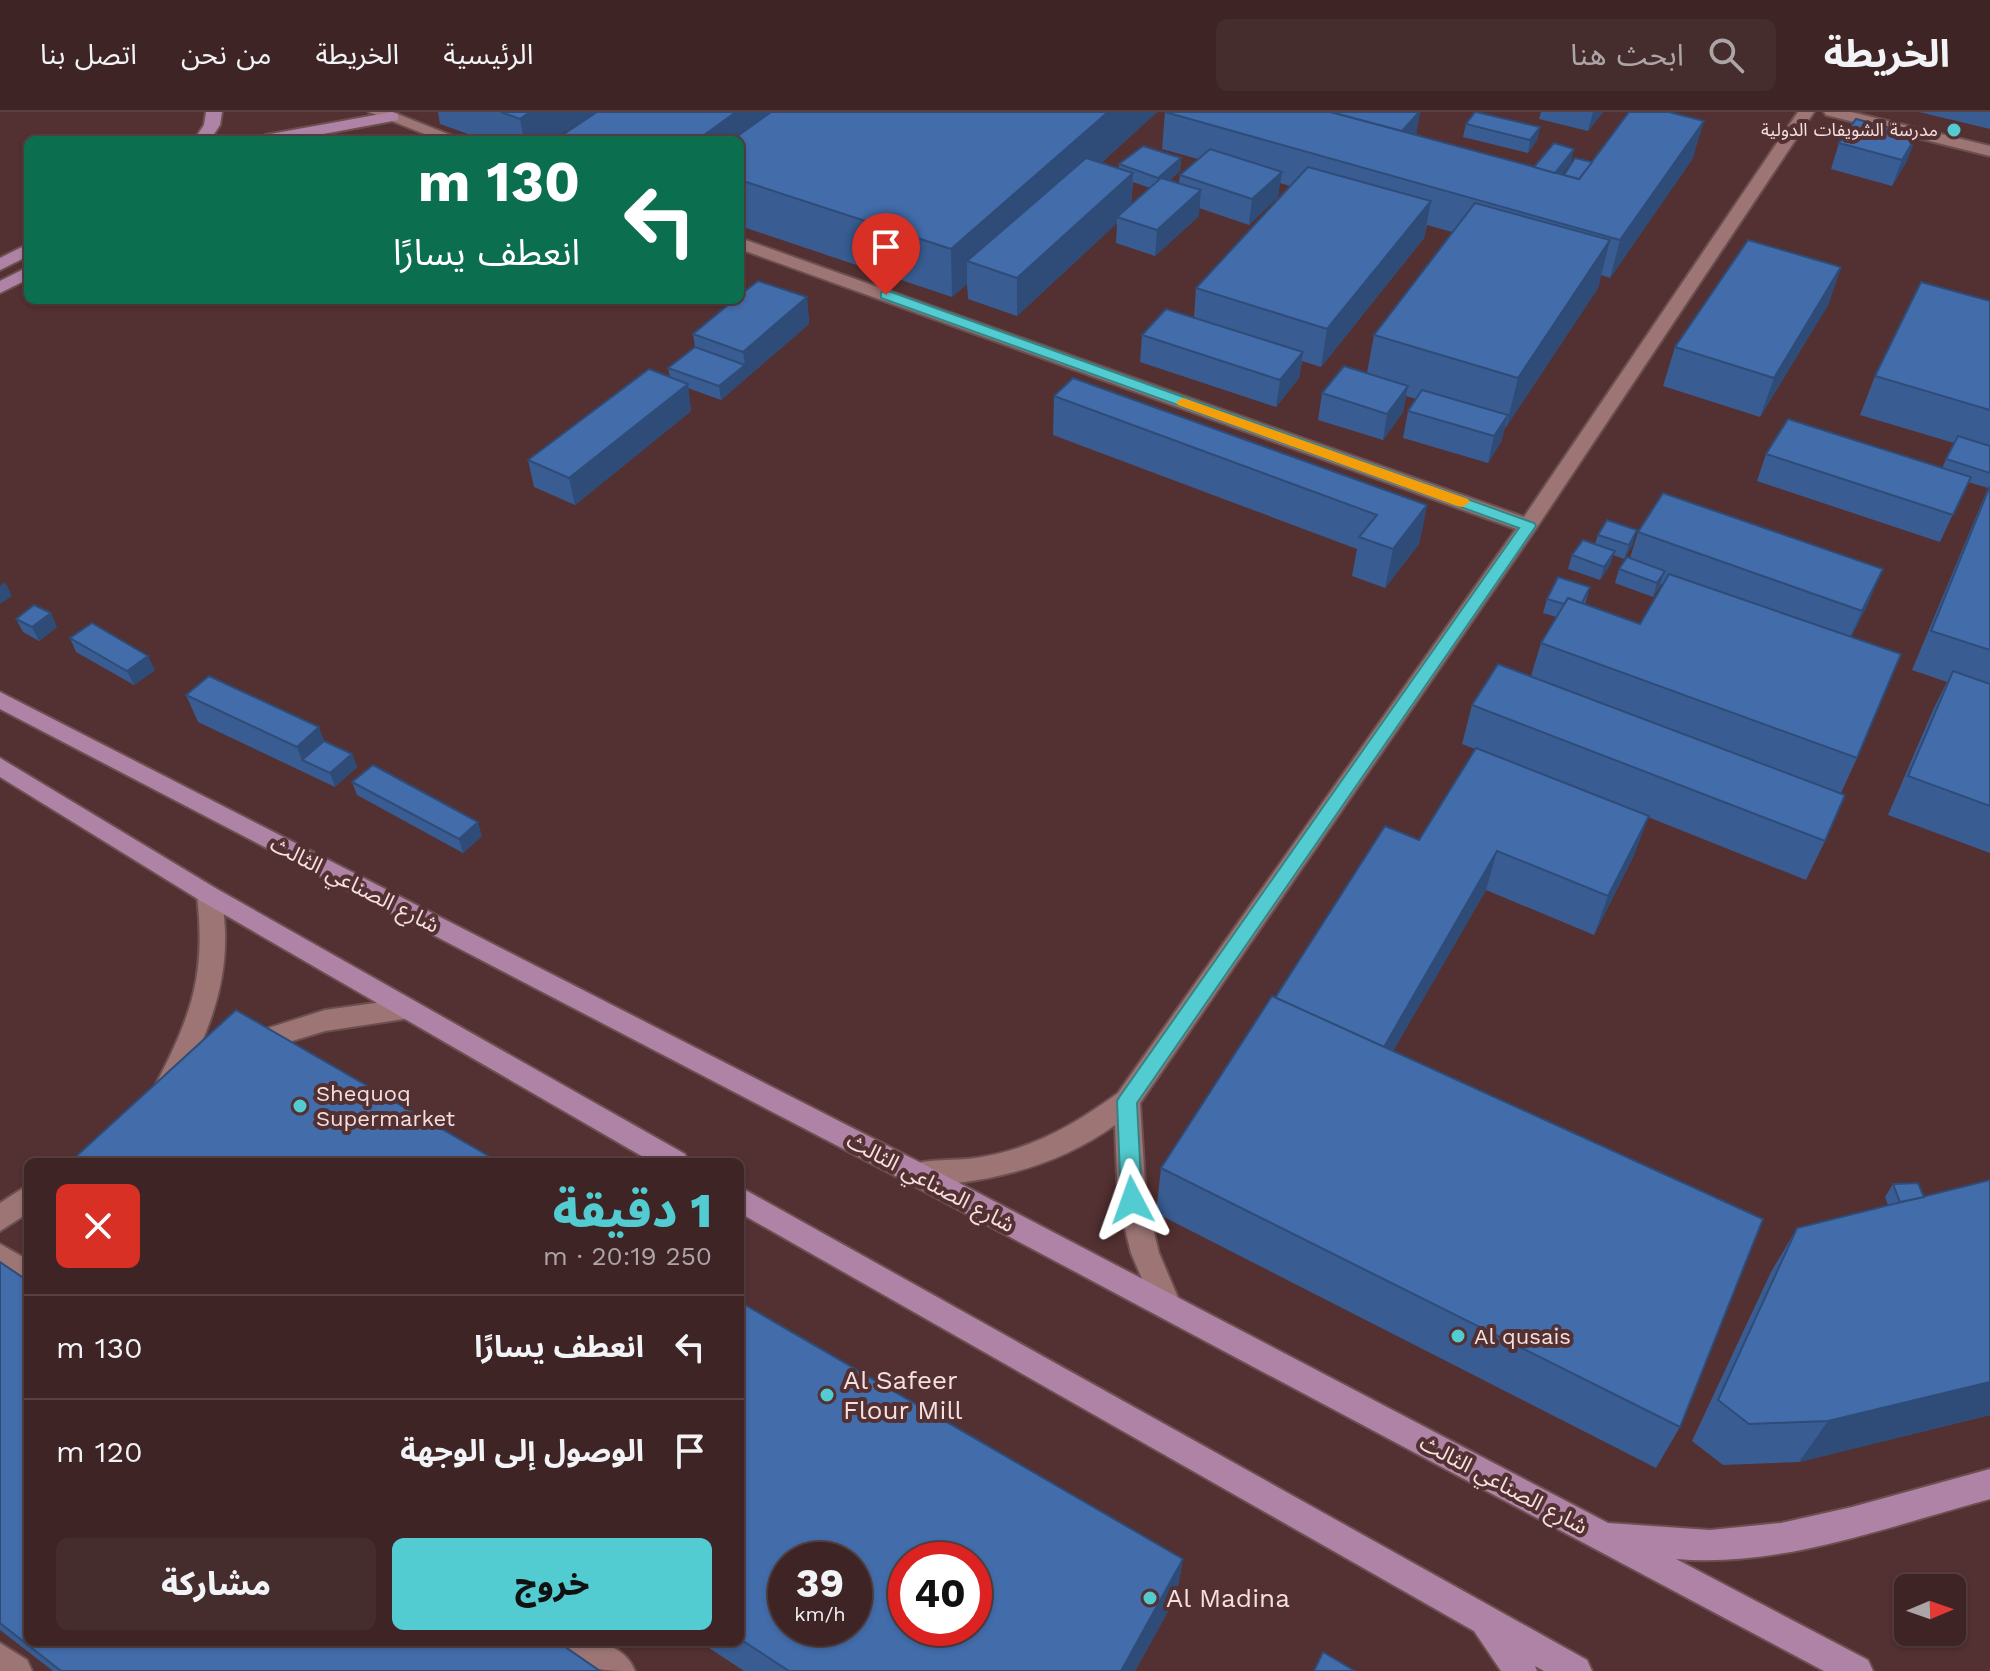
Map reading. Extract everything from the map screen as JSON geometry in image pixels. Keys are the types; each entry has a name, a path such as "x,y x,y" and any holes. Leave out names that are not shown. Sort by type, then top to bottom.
{"main road":[{"path":"205,136 212,125 214,112"},
{"path":"284,136 384,115"},
{"path":"264,136 292,119"},
{"path":"0,265 24,251"},
{"path":"0,288 24,274"},
{"name":"شارع الصناعي الثالث","path":"0,700 917,1174 1857,1671"},
{"path":"2,769 404,1009 668,1158"},
{"path":"744,1201 1576,1671"},
{"path":"1599,1534 1707,1545 1764,1541 1818,1530 1990,1484"},
{"path":"1481,1618 1521,1671"}],"street":[{"path":"917,1174 978,1172 1036,1157 1089,1132 1127,1101 1528,526 1806,112"},
{"path":"1832,112 1990,151"},
{"path":"384,115 444,136"},
{"path":"744,244 1528,526"},
{"path":"169,1084 196,1034 211,984 216,937 209,895"},
{"path":"145,1104 169,1084 214,1060 309,1024 404,1009"},
{"path":"1127,1101 1132,1200 1145,1253 1168,1307"},
{"path":"0,1219 24,1200"},
{"path":"0,1256 24,1272"},
{"path":"582,1646 619,1671"},
{"path":"0,1659 16,1671"}],"building":[{"path":"501,112 530,112 520,119"},
{"path":"597,112 736,112 703,136 564,134"},
{"path":"771,112 1108,112 951,249 744,181 744,136 738,136"},
{"path":"1165,112 1331,112 1579,179 1629,112 1669,112 1704,121 1620,240"},
{"path":"1331,112 1419,112 1402,131"},
{"path":"1475,112 1540,127 1530,140 1466,124"},
{"path":"1856,119 1917,135 1902,160 1839,143"},
{"path":"1554,143 1574,149 1555,173 1534,167"},
{"path":"1143,146 1181,158 1158,178 1119,164"},
{"path":"1210,149 1282,172 1252,199 1180,175"},
{"path":"1086,158 1133,173 1017,278 967,261"},
{"path":"1575,158 1592,162 1579,179 1564,175"},
{"path":"1308,167 1431,201 1327,329 1196,288"},
{"path":"1161,178 1201,190 1157,230 1117,217"},
{"path":"1475,203 1610,240 1518,378 1374,335"},
{"path":"1748,240 1841,267 1774,378 1675,347"},
{"path":"758,281 807,297 743,352 693,334 729,304 744,304 744,292"},
{"path":"1921,282 1990,301 1990,410 1875,376"},
{"path":"1166,309 1303,352 1280,380 1142,335"},
{"path":"695,347 745,365 719,386 668,368"},
{"path":"1344,366 1408,386 1387,414 1322,393"},
{"path":"649,369 688,384 569,478 528,460"},
{"path":"1073,378 1427,505 1393,549 1359,537 1377,515 1054,396"},
{"path":"1422,390 1508,415 1494,436 1408,411"},
{"path":"1788,419 1971,477 1953,515 1766,454"},
{"path":"1958,436 1990,446 1990,473 1946,459"},
{"path":"1990,486 1990,650 1931,631"},
{"path":"1663,493 1883,569 1862,611 1638,532"},
{"path":"1607,520 1637,530 1629,545 1598,535"},
{"path":"1583,540 1615,551 1604,567 1572,555"},
{"path":"1627,557 1665,571 1657,583 1619,569"},
{"path":"1669,574 1901,654 1857,758 1541,643 1568,598 1640,624"},
{"path":"1558,577 1590,587 1582,603 1568,598 1564,604 1547,599"},
{"path":"34,605 51,613 32,627 16,619"},
{"path":"92,623 148,656 127,671 70,638"},
{"path":"1498,664 1845,795 1825,841 1472,705"},
{"path":"1953,671 1990,684 1990,806 1908,776"},
{"path":"209,676 319,727 297,747 186,695"},
{"path":"324,741 352,754 330,773 302,760"},
{"path":"1476,748 1649,816 1608,896 1497,851 1384,1047 1275,998 1385,826 1419,840"},
{"path":"373,765 478,822 459,839 352,782"},
{"path":"1272,996 1763,1219 1680,1427 1161,1168"},
{"path":"236,1010 492,1158 74,1158"},
{"path":"1990,1180 1990,1382 1828,1421 1749,1424 1718,1400 1797,1228"},
{"path":"1918,1183 1924,1197 1900,1202 1893,1184"},
{"path":"0,1262 24,1278 24,1642 0,1623"},
{"path":"744,1304 1183,1559 1121,1671 789,1671 744,1642"},
{"path":"29,1646 564,1646 600,1671 61,1671"},
{"path":"1323,1652 1355,1671 1314,1671"}],"slow traffic":[{"path":"1183,402 1462,502"}],"place":[{"name":"مدرسة الشويفات الدولية","path":"1954,130"},
{"name":"Shequoq Supermarket","path":"300,1106"},
{"name":"Al qusais","path":"1458,1336"},
{"name":"Al Safeer Flour Mill","path":"827,1395"},
{"name":"Al Madina","path":"1150,1598"}],"route":[{"path":"886,295 1528,526 1127,1101 1132,1200"}]}
